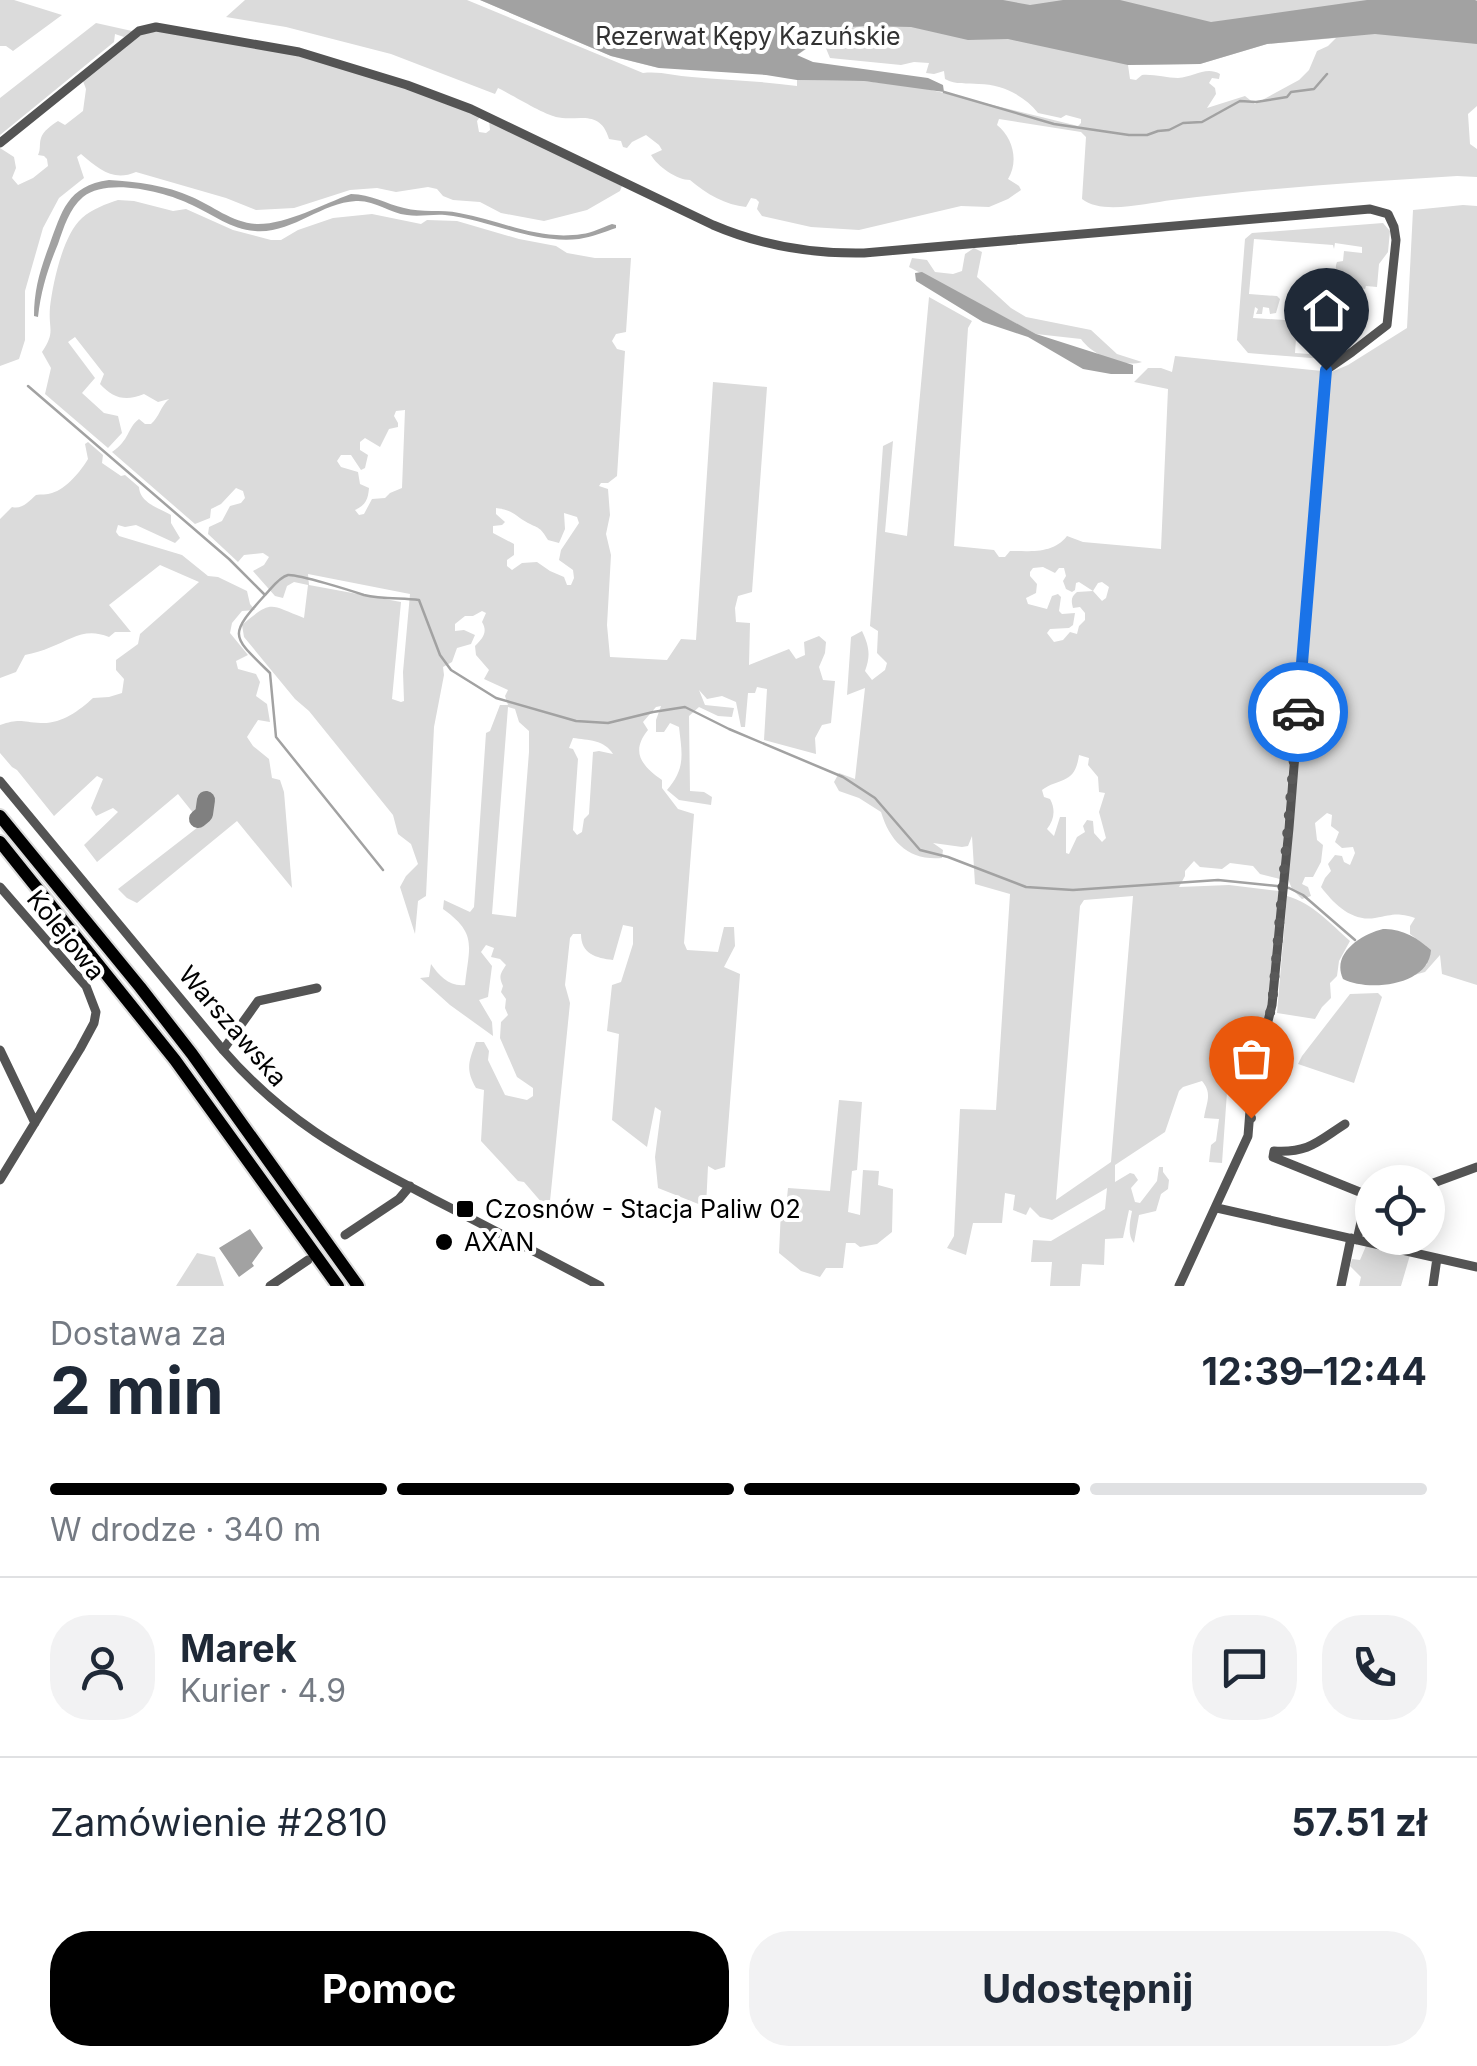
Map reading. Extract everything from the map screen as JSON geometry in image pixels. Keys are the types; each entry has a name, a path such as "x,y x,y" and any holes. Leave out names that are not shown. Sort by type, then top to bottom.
{"highway":[{"path":"0,816 192,1054 358,1286"},
{"path":"0,842 175,1060 338,1286"}],"street":[{"path":"0,144 139,31 156,26 299,52 408,84 471,109 726,231 795,250 864,254 1370,209 1391,218 1396,240 1387,325 1326,370 1272,1005 1252,1085 1248,1136 1180,1286"},
{"name":"Warszawska","path":"0,781 260,1091 302,1125 344,1151 600,1286"},
{"name":"Kolejowa","path":"0,887 86,986 96,1012 94,1024 36,1123"},
{"path":"223,1050 258,1001 317,988"},
{"path":"0,1050 36,1123 0,1180"},
{"path":"1345,1124 1308,1147 1297,1152 1274,1151 1273,1157 1355,1189"},
{"path":"1445,1179 1477,1167"},
{"path":"345,1235 400,1200 410,1186"},
{"path":"1217,1208 1477,1267"},
{"path":"1341,1286 1354,1239"},
{"path":"1433,1286 1437,1258"},
{"path":"270,1286 308,1260"}],"green space":[{"path":"0,0 14,0 62,15 13,51 0,46"},
{"path":"245,0 467,0 643,73 797,86 797,80 919,87 1078,126 1081,119 1038,113 1004,88 953,82 945,79 944,71 926,73 929,63 901,65 830,58 825,46 828,34 796,56 659,68 611,56 480,0 1477,0 1477,106 1468,114 1470,144 1477,149 1477,177 1314,186 1125,207 1101,206 1082,199 1086,137 1081,132 999,119 997,125 1013,150 1008,179 1021,190 1008,199 989,207 961,206 859,230 811,227 762,216 756,199 751,198 746,207 731,204 674,175 651,155 662,150 646,135 623,147 621,141 609,139 605,129 594,120 550,115 498,88 495,94 391,54 286,27 226,17","holes":["1336,38 1317,51 1309,70 1299,80 1255,104 1245,96 1207,108 1216,94 1209,83 1212,78 1219,79 1220,74 1215,72 1178,78 1142,75 1136,80 1130,79 1128,65 1200,64 1267,44"]},
{"path":"96,23 132,31 124,37 115,34 114,42 0,135 0,98"},
{"path":"160,30 291,54 371,76 480,117 479,132 490,130 489,120 622,186 587,210 544,221 501,213 480,202 453,200 428,187 396,192 377,188 350,190 294,208 256,210 136,172 113,175 81,154 77,157 84,178 59,198 43,228 25,291 25,340 19,359 0,366 0,148 14,157 16,168 12,178 18,185 33,178 48,166 47,159 38,155 44,133 58,121 65,125 83,111 83,81 136,36"},
{"path":"118,200 173,211 186,209 233,230 271,240 281,240 333,218 372,214 421,224 427,220 457,221 556,246 567,253 631,258 626,332 616,334 612,341 617,349 625,351 617,476 599,486 608,489 610,515 606,534 611,555 607,625 610,657 667,660 681,639 696,640 713,382 767,387 752,592 738,596 736,622 750,623 749,665 789,649 796,659 805,655 804,642 819,636 826,642 819,667 823,680 835,681 831,723 822,725 815,738 816,754 764,740 767,689 757,687 755,693 748,693 745,727 741,727 736,702 722,696 707,699 699,690 705,705 734,708 732,717 718,716 699,707 689,716 690,791 712,797 711,805 679,800 667,790 680,768 681,745 679,727 670,723 664,732 656,732 661,706 643,722 648,730 639,752 644,764 662,780 662,788 678,809 694,814 684,943 687,950 718,952 724,927 734,927 735,946 724,967 740,974 725,1167 715,1170 708,1166 706,1207 658,1188 655,1157 661,1111 655,1107 647,1147 612,1120 619,1034 607,1031 612,985 621,982 633,944 633,927 623,925 613,960 591,954 581,934 570,938 565,985 570,1003 549,1211 481,1141 484,1090 476,1088 469,1070 476,1042 484,1042 489,1051 488,1060 505,1095 527,1100 533,1096 533,1088 517,1077 500,1038 501,1022 508,1015 501,992 501,975 506,965 491,957 494,948 486,945 481,952 492,966 488,997 479,1000 492,1022 493,1036 420,978 429,977 431,964 445,980 465,985 469,942 462,926 443,909 444,900 470,912 474,907 486,733 500,705 508,705 508,690 484,679 489,670 476,655 475,646 484,635 482,622 486,613 465,616 455,624 455,631 475,635 471,644 457,648 452,662 443,667 434,727 426,896 418,901 415,934 400,887 418,864 411,844 398,834 393,815 244,637 242,625 266,608 304,618 308,585 294,582 287,586 283,598 275,596 253,571 269,557 263,553 244,555 238,562 208,534 209,527 222,521 230,506 241,503 245,498 243,491 236,488 211,509 210,518 195,524 112,452 139,419 151,424 169,399 158,402 144,394 125,398 110,393 100,384 104,374 75,337 68,342 95,378 82,393 104,413 118,416 122,433 108,448 45,394 51,368 42,352 50,335 51,297 64,247 82,218","holes":["405,410 402,488 385,498 372,499 364,514 359,515 355,510 366,501 369,488 360,484 358,472 341,467 337,461 341,455 351,455 361,470 365,468 368,455 360,450 360,442 365,438 380,447 389,429 398,427 396,411","496,508 510,512 540,529 548,540 559,543 565,529 564,513 577,517 579,523 559,560 573,570 571,585 537,562 522,563 512,570 507,566 507,560 514,555 514,544 493,533 493,526 505,522 496,514","308,574 410,594 404,701 392,699 401,602 309,585","508,707 515,709 519,722 529,731 516,917 492,914","573,738 590,740 601,743 613,754 593,752 589,814 577,835 573,830 578,759 569,748"]},
{"path":"1477,206 1477,985 1442,974 1440,955 1425,972 1414,975 1427,964 1426,946 1410,934 1415,918 1359,917 1344,910 1326,893 1321,887 1331,871 1328,864 1335,855 1342,856 1350,865 1355,853 1353,847 1342,848 1335,842 1339,832 1331,826 1332,815 1327,813 1315,823 1317,840 1323,845 1321,862 1313,877 1305,877 1302,884 1311,896 1302,899 1288,879 1329,373 1407,328 1413,210"},
{"path":"1383,223 1390,231 1388,252 1379,264 1377,287 1359,288 1354,294 1334,292 1336,265 1343,261 1344,251 1362,253 1362,247 1335,243 1334,249 1333,245 1254,239 1249,294 1280,299 1276,313 1270,314 1269,308 1263,307 1262,314 1256,314 1255,307 1253,318 1300,321 1304,339 1296,339 1295,353 1309,354 1314,322 1323,321 1327,329 1319,341 1321,353 1325,340 1324,359 1248,353 1237,340 1245,239 1252,233"},
{"path":"974,248 982,252 977,277 1011,308 1026,317 1091,330 1117,354 1142,362 1108,359 1081,339 1036,334 909,267 912,258 927,260 935,272 953,274 962,271 965,254"},
{"path":"929,297 972,321 968,328 954,546 994,550 999,557 1010,551 1048,549 1067,536 1083,542 1161,549 1168,389 1134,382 1148,368 1172,372 1175,356 1322,371 1280,879 1260,874 1253,866 1230,863 1222,869 1200,867 1194,861 1179,887 1229,885 1279,891 1268,1014 1251,1069 1243,1062 1240,1078 1228,1078 1222,1163 1209,1162 1219,1119 1204,1118 1208,1099 1205,1086 1202,1081 1183,1087 1165,1132 1115,1165 1115,1182 1130,1173 1138,1180 1131,1188 1135,1202 1140,1203 1157,1181 1159,1167 1163,1167 1169,1180 1168,1189 1161,1194 1156,1211 1139,1215 1134,1243 1129,1210 1123,1238 1105,1239 1104,1265 1082,1264 1080,1286 1050,1286 1052,1262 1031,1262 1033,1240 1051,1241 1105,1209 1107,1188 1052,1220 1040,1217 1030,1207 1026,1215 1013,1210 1015,1195 1005,1193 1002,1223 973,1223 966,1255 947,1248 954,1236 960,1109 996,1110 1010,894 975,884 972,836 968,846 933,843 943,850 942,858 911,853 896,841 881,812 839,791 834,782 839,773 855,779 865,688 847,695 851,637 862,631 868,651 865,671 872,680 885,670 887,663 877,653 878,631 870,626 883,446 893,441 885,532 907,536","holes":["1043,567 1055,573 1064,568 1066,589 1072,592 1079,582 1093,591 1077,592 1072,599 1073,608 1080,607 1085,620 1077,634 1070,632 1063,640 1054,642 1047,633 1050,629 1069,628 1075,613 1059,611 1058,594 1052,596 1047,609 1028,604 1026,598 1036,593 1037,584 1030,572","1098,583 1109,587 1102,601 1093,591","1079,755 1089,758 1088,765 1098,777 1099,792 1105,793 1099,812 1106,838 1102,842 1094,833 1093,821 1087,820 1085,832 1077,837 1069,854 1066,817 1060,817 1054,836 1047,829 1053,807 1042,790 1070,776","1133,896 1111,1162 1056,1200 1080,906 1084,900"]},
{"path":"88,442 103,455 102,463 125,475 139,487 146,501 171,515 180,538 175,543 136,525 118,525 119,536 182,555 208,576 247,591 255,610 242,611 232,623 230,633 248,655 236,661 238,669 256,674 260,682 256,696 267,704 270,722 258,720 247,737 269,759 272,778 280,780 284,792 292,888 237,821 137,903 118,889 202,824 178,794 97,862 84,845 118,812 113,808 96,816 91,808 103,779 97,776 54,816 0,753 0,725 56,721 93,698 122,693 124,679 116,670 116,660 138,644 140,634 199,582 160,565 109,605 131,632 115,632 109,637 79,635 25,655 16,672 0,678 0,519 12,507 68,484 88,459"},
{"path":"1287,896 1313,909 1350,941 1339,961 1337,976 1330,983 1331,998 1315,1019 1277,1013"},
{"path":"1378,993 1382,997 1354,1083 1298,1064 1350,994"},
{"path":"839,1100 862,1102 857,1170 852,1171 848,1212 860,1215 863,1170 879,1171 878,1185 893,1189 892,1232 877,1244 860,1247 846,1243 843,1268 826,1268 820,1277 801,1271 779,1253 781,1210 786,1208 788,1188 830,1191"},
{"path":"197,1253 215,1257 224,1286 176,1286"},
{"path":"1362,1255 1410,1255 1401,1286 1359,1286 1361,1277 1350,1266 1352,1259 1360,1260"}],"shaded area":[{"name":"Rezerwat Kępy Kazuńskie","path":"480,0 1003,0 1030,5 1063,0 1120,0 1211,22 1367,0 1475,0 1477,44 1375,34 1267,44 1200,64 1128,65 1008,39 968,40 911,27 865,26 825,35 797,55 813,62 928,78 943,85 944,92 864,81 797,80 659,68 611,56"},
{"path":"109,180 172,190 230,217 256,224 292,218 351,194 411,209 474,216 550,235 586,233 612,224 616,228 562,240 445,215 407,215 356,201 330,207 281,228 255,231 230,225 168,195 107,188 83,197 71,213 48,271 38,317 34,316 40,272 63,211 75,194"},
{"path":"922,272 1036,334 1133,365 1133,374 1083,369 1028,337 983,322 916,281 915,273"},
{"path":"1383,929 1403,932 1421,942 1431,950 1428,962 1420,972 1396,983 1367,985 1343,979 1340,970 1345,953 1358,940"},
{"path":"250,1229 263,1248 252,1263 254,1266 239,1277 219,1248"}],"waterway":[{"path":"944,92 1054,124 1147,135 1183,123 1202,122 1240,101 1287,97 1291,92 1314,89 1327,74"},
{"path":"28,386 229,559 265,595 245,619 239,635 248,651 270,673 276,737 383,870"},
{"path":"265,595 288,575 371,596 419,600 440,655 451,670 496,698 576,721 608,723 685,707 843,777 875,798 920,850 1026,887 1073,890 1218,880 1277,886 1303,895 1355,940"}],"taxiway":[{"path":"198,819 204,814 206,800"}],"way so far":[{"path":"1251,1118 1252,1085 1272,1005 1298,712"}],"place":[{"name":"Czosnów - Stacja Paliw 02","path":"465,1209"},
{"name":"AXAN","path":"444,1242"}],"route":[{"path":"1298,712 1326,370"}]}
